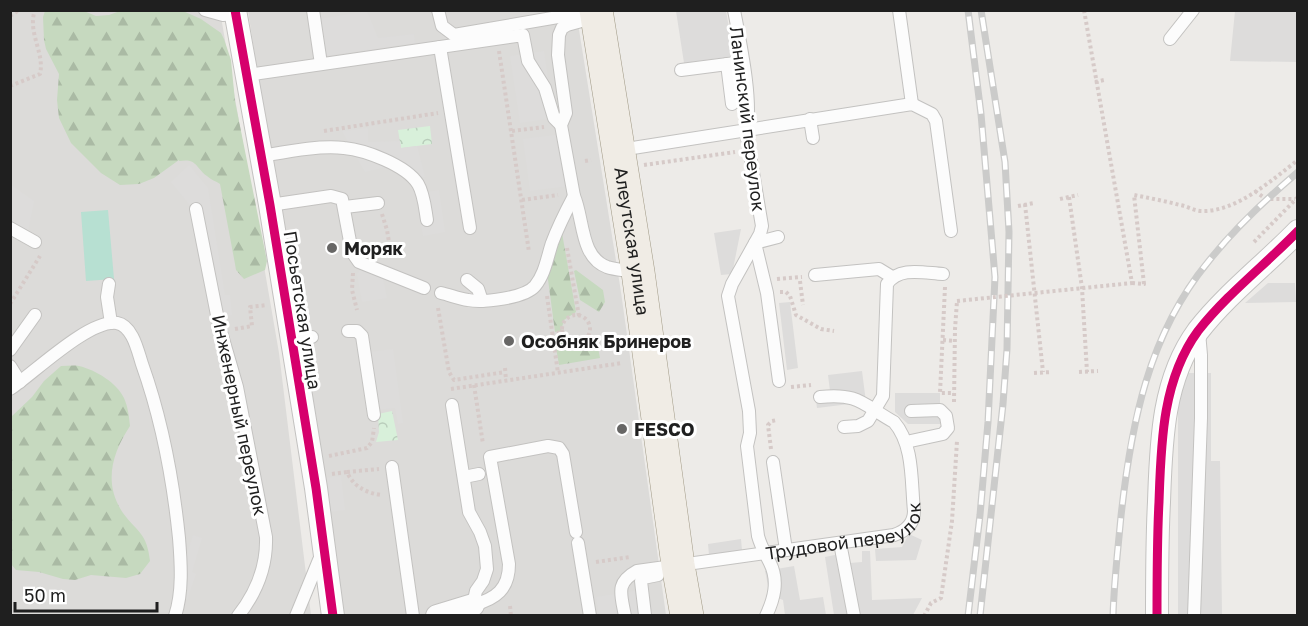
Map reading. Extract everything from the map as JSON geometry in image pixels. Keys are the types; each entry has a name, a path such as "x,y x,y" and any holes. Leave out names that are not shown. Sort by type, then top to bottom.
{"main road":[{"name":"Алеутская улица","path":"596,13 605,155 638,272 670,569 687,615"}],"street":[{"name":"Посьетская улица","path":"235,12 270,206 302,338 333,615"},
{"path":"1157,615 1161,441 1172,382 1187,348 1222,303 1298,231"},
{"path":"437,615 473,604"}],"lane":[{"path":"205,10 223,15 235,12"},
{"path":"313,10 321,64"},
{"path":"438,10 442,26 454,34 596,13"},
{"path":"519,10 528,22"},
{"name":"Ланинский переулок","path":"734,10 743,62 748,118 746,131 762,226 728,296 749,411 750,433 747,446 758,536 764,554 772,566 775,587 774,598 766,615"},
{"path":"899,10 912,104"},
{"path":"1170,39 1193,10"},
{"path":"555,125 566,112 558,55 560,31 567,25 596,13"},
{"path":"247,75 523,35 528,61 545,87 579,207 588,251 596,261 607,267 638,272"},
{"path":"440,47 470,228"},
{"path":"681,70 743,62"},
{"path":"727,64 732,104"},
{"path":"605,155 810,119 912,104 932,114 936,121 951,231"},
{"path":"810,119 813,138"},
{"path":"261,156 345,148 389,161 417,184 427,220"},
{"path":"441,293 482,301 534,289 544,271 564,214 574,194"},
{"path":"270,206 331,196 342,199 352,252 359,262 424,288"},
{"path":"345,207 378,203"},
{"name":"Инженерный переулок","path":"196,209 219,325 234,373 266,537 267,551 259,583 249,602 238,615"},
{"path":"10,228 35,242"},
{"path":"778,237 755,243 768,293 779,381"},
{"path":"815,275 879,269 892,277"},
{"path":"844,427 868,421 883,396 886,284 892,277 906,272 943,274"},
{"path":"467,280 478,289 482,301"},
{"path":"109,284 107,297 111,323"},
{"path":"10,350 35,315"},
{"path":"10,366 15,386 76,338 111,323 121,324 127,329 134,341 149,384 164,440 175,500 180,556 177,615"},
{"path":"348,331 357,331 362,336 374,415"},
{"path":"1194,615 1201,418 1202,356 1199,331"},
{"path":"820,397 835,395 854,398 894,422 906,442 943,434 948,428 946,416 940,410 911,411"},
{"path":"452,405 471,516 485,546 487,569 476,591 473,604 488,601 498,594 507,582 509,574 490,457 548,446 559,448 563,454 590,615"},
{"name":"Трудовой переулок","path":"670,569 903,532 914,519 906,442"},
{"path":"773,462 786,550"},
{"path":"392,466 413,615"},
{"path":"464,477 479,474"},
{"path":"840,543 854,615"},
{"path":"296,615 319,560 326,554"},
{"path":"645,615 641,579 670,569"},
{"path":"625,615 621,592 626,578 637,571 670,569"}],"path":[{"path":"10,15 19,10"},
{"path":"10,86 40,74 42,67 34,30 35,10"},
{"path":"1084,10 1132,283"},
{"path":"496,51 501,54 529,252"},
{"path":"1095,82 1104,80"},
{"path":"320,131 441,113"},
{"path":"512,131 555,125"},
{"path":"657,163 737,151 740,154"},
{"path":"585,161 605,155"},
{"path":"954,403 957,301 1132,283 1144,284 1134,195 1199,211 1215,210 1233,205 1274,179 1298,160"},
{"path":"1255,191 1266,199 1296,199"},
{"path":"522,200 574,194"},
{"path":"1060,199 1078,195"},
{"path":"1069,197 1082,288 1087,372"},
{"path":"1018,206 1034,202"},
{"path":"378,203 387,230 396,278"},
{"path":"1025,204 1043,372"},
{"path":"564,214 564,232 579,316"},
{"path":"10,304 42,253 42,249 35,242"},
{"path":"357,310 352,282 353,273 359,262"},
{"path":"544,271 558,373"},
{"path":"943,274 946,284 940,393 954,393"},
{"path":"799,277 803,305"},
{"path":"783,292 790,296 796,315 820,329 834,331"},
{"path":"441,293 438,307 451,376 454,380 505,370 506,380"},
{"path":"250,307 252,326"},
{"path":"573,315 588,322 589,332 584,340 573,342 564,337 562,332 564,321 573,315"},
{"path":"551,334 562,332"},
{"path":"943,340 955,341"},
{"path":"490,457 483,448 474,385 622,363"},
{"path":"1079,372 1098,371"},
{"path":"1034,373 1052,372"},
{"path":"779,381 783,387 822,383"},
{"path":"320,457 367,448 375,432 374,415"},
{"path":"773,462 768,424 777,420"},
{"path":"924,615 931,603 941,597 953,510 958,439 953,434"},
{"path":"330,474 369,470"},
{"path":"347,472 350,480 371,493 396,495"},
{"path":"582,565 634,556"},
{"path":"510,606 511,615"}],"shaded area":[{"path":"10,11 220,11 279,353 311,615 11,615"},
{"path":"248,11 576,11 621,292 666,615 336,615 299,339"},
{"path":"367,11 378,38 414,34 415,43 325,56 320,19"},
{"path":"676,11 726,11 734,56 684,63"},
{"path":"1235,11 1297,11 1297,62 1230,61"},
{"path":"544,51 554,118 520,123 510,56"},
{"path":"368,128 368,142 400,141 401,148 417,146 425,177 404,178 400,164 365,172 342,131"},
{"path":"570,133 577,185 530,191 523,139"},
{"path":"189,165 208,188 225,295 230,295 232,315 217,319 193,209 171,182"},
{"path":"10,184 34,201 28,232 11,221"},
{"path":"439,190 445,232 423,236 416,194"},
{"path":"741,229 732,274 721,275 714,233"},
{"path":"361,269 383,279 387,298 362,302 357,274"},
{"path":"1268,283 1295,283 1296,302 1245,303"},
{"path":"790,302 798,368 787,370 779,303"},
{"path":"393,349 403,423 398,424 395,408 377,410 369,352"},
{"path":"862,371 866,402 817,408 815,393 830,391 828,375"},
{"path":"1178,373 1211,373 1211,461 1220,461 1222,615 1178,615"},
{"path":"895,393 940,393 940,424 908,424 895,412"},
{"path":"341,476 345,510 329,512 325,478"},
{"path":"909,534 922,540 916,560 876,561 875,549 902,547"},
{"path":"193,535 202,538 192,572 196,574 187,600 174,596"},
{"path":"741,539 742,550 709,555 708,544"},
{"path":"862,551 870,551 872,600 922,598 913,615 834,615 825,557 849,552 850,563 862,562"},
{"path":"794,566 800,600 823,597 826,615 785,615 783,600 770,595 765,571"},
{"path":"647,589 651,615 599,615 596,597"}],"green space":[{"path":"45,11 84,11 96,16 120,11 183,11 201,19 221,33 231,60 235,101 267,261 265,270 244,279 236,270 220,184 193,162 179,160 154,178 139,184 120,185 101,173 71,143 59,118 57,100 59,74 46,49 44,40"},
{"path":"430,126 432,144 401,148 398,130"},
{"path":"108,210 114,279 86,281 81,212"},
{"path":"562,233 576,312 564,320 561,331 555,332 547,272 555,244"},
{"path":"576,270 603,290 605,302 599,312 580,300 574,271"},
{"path":"561,333 570,343 574,344 596,337 600,358 559,365 554,336"},
{"path":"61,366 79,366 99,374 121,392 125,401 130,426 118,447 112,469 112,480 113,491 123,513 147,544 150,561 140,574 126,578 91,575 75,580 39,572 16,570 11,564 11,417"},
{"path":"392,411 398,440 376,442 379,432 378,414"}],"railway":[{"path":"968,10 981,114 995,277 988,422 968,616"},
{"path":"980,616 1003,404 1007,349 1009,232 1005,162 981,10"},
{"path":"1113,616 1121,516 1130,448 1146,382 1157,350 1187,290 1208,262 1251,215 1298,172"}],"cycle path":[{"path":"235,10 270,205 316,488 333,616"},
{"path":"1157,616 1157,544 1161,458 1166,413 1177,370 1186,350 1209,317 1298,231"}],"place":[{"name":"Моряк","path":"332,248"},
{"name":"Особняк Бринеров","path":"509,341"},
{"name":"FESCO","path":"622,429"}]}
